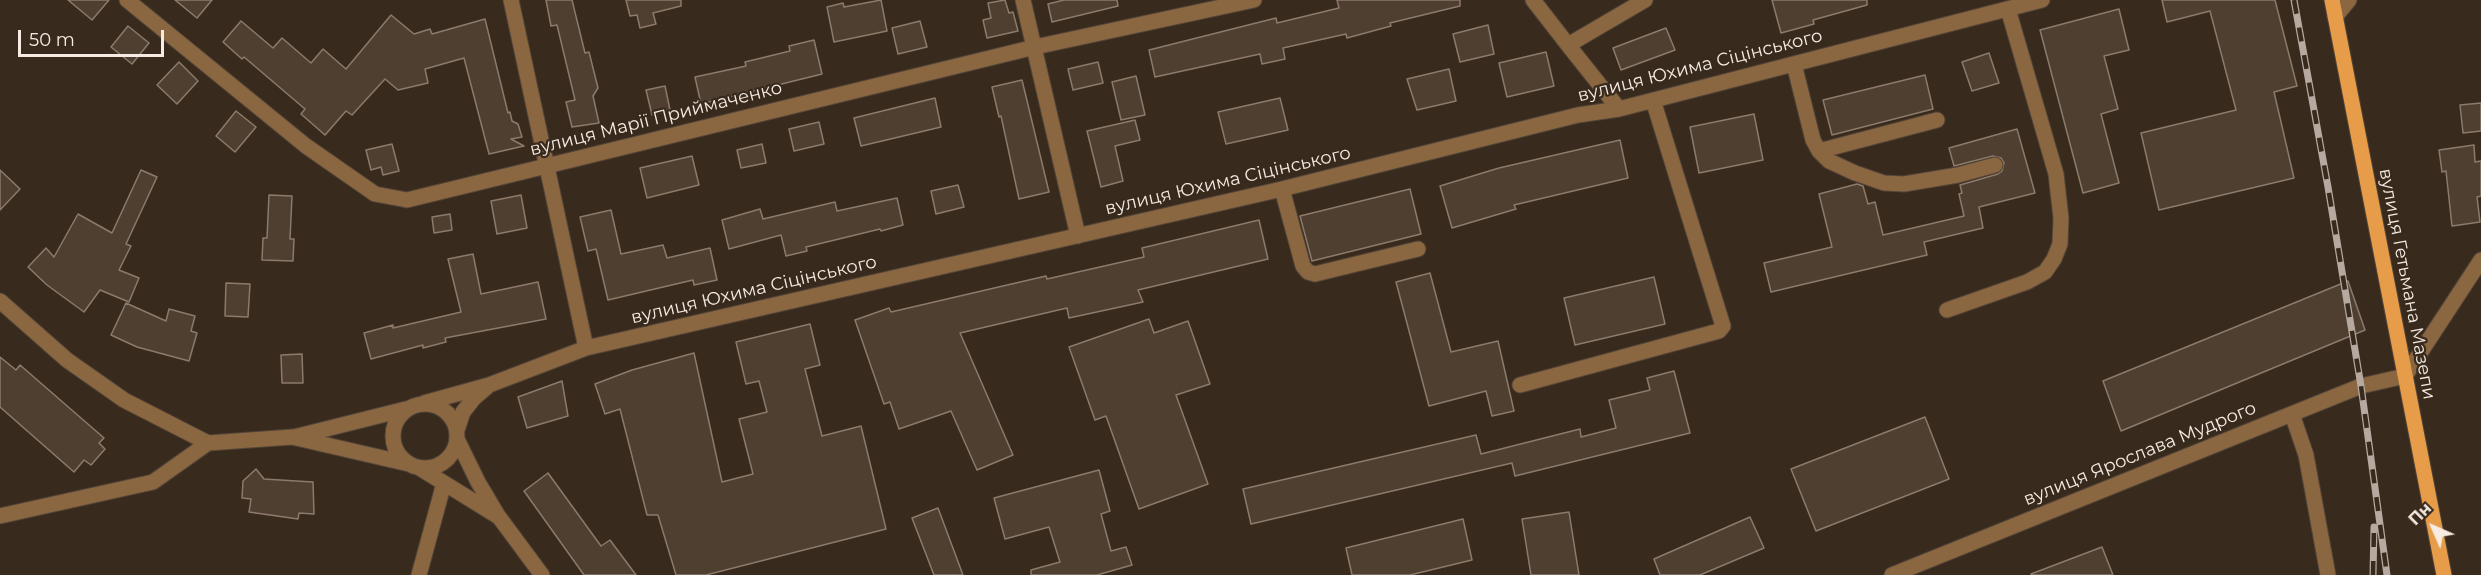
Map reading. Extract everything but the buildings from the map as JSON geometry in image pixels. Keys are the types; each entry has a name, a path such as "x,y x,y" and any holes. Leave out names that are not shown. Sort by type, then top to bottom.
{"main road":[{"name":"вулиця Гетьмана Мазепи","path":"2332,0 2444,575"}],"street":[{"name":"вулиця Марії Приймаченко","path":"127,0 306,146 375,194 408,200 1035,47 1254,0"},
{"path":"510,0 586,348"},
{"path":"1023,0 1078,236"},
{"path":"1533,0 1619,109"},
{"path":"1568,45 1645,0"},
{"name":"вулиця Юхима Сіцінського","path":"424,403 489,385 586,348 1282,189 1578,115 1619,109 2042,0"},
{"path":"2336,17 2349,0"},
{"path":"1947,310 2027,282 2045,272 2060,244 2061,218 2056,174 2008,9"},
{"path":"1794,64 1813,140 1819,151 1829,161 1884,183 1923,181 1995,165"},
{"path":"1520,386 1719,331 1723,326 1653,100"},
{"path":"1819,151 1937,120"},
{"path":"1282,189 1303,266 1308,272 1315,274 1418,249"},
{"path":"2405,376 2481,260"},
{"path":"0,301 67,360 124,400 208,443 292,437 424,403 441,407 449,413 478,482 499,517 542,575"},
{"name":"вулиця Ярослава Мудрого","path":"1892,575 2361,386 2405,376"},
{"path":"292,437 413,465 436,466 444,462 455,448 464,412 474,398 489,385"},
{"path":"406,409 395,424 393,433 396,451 413,465 499,517"},
{"path":"2292,414 2306,455 2328,575"},
{"path":"0,516 153,482 208,443"},
{"path":"419,575 444,483"}],"railway":[{"path":"2294,0 2361,386 2387,575"},
{"path":"2373,575 2374,527"}]}
